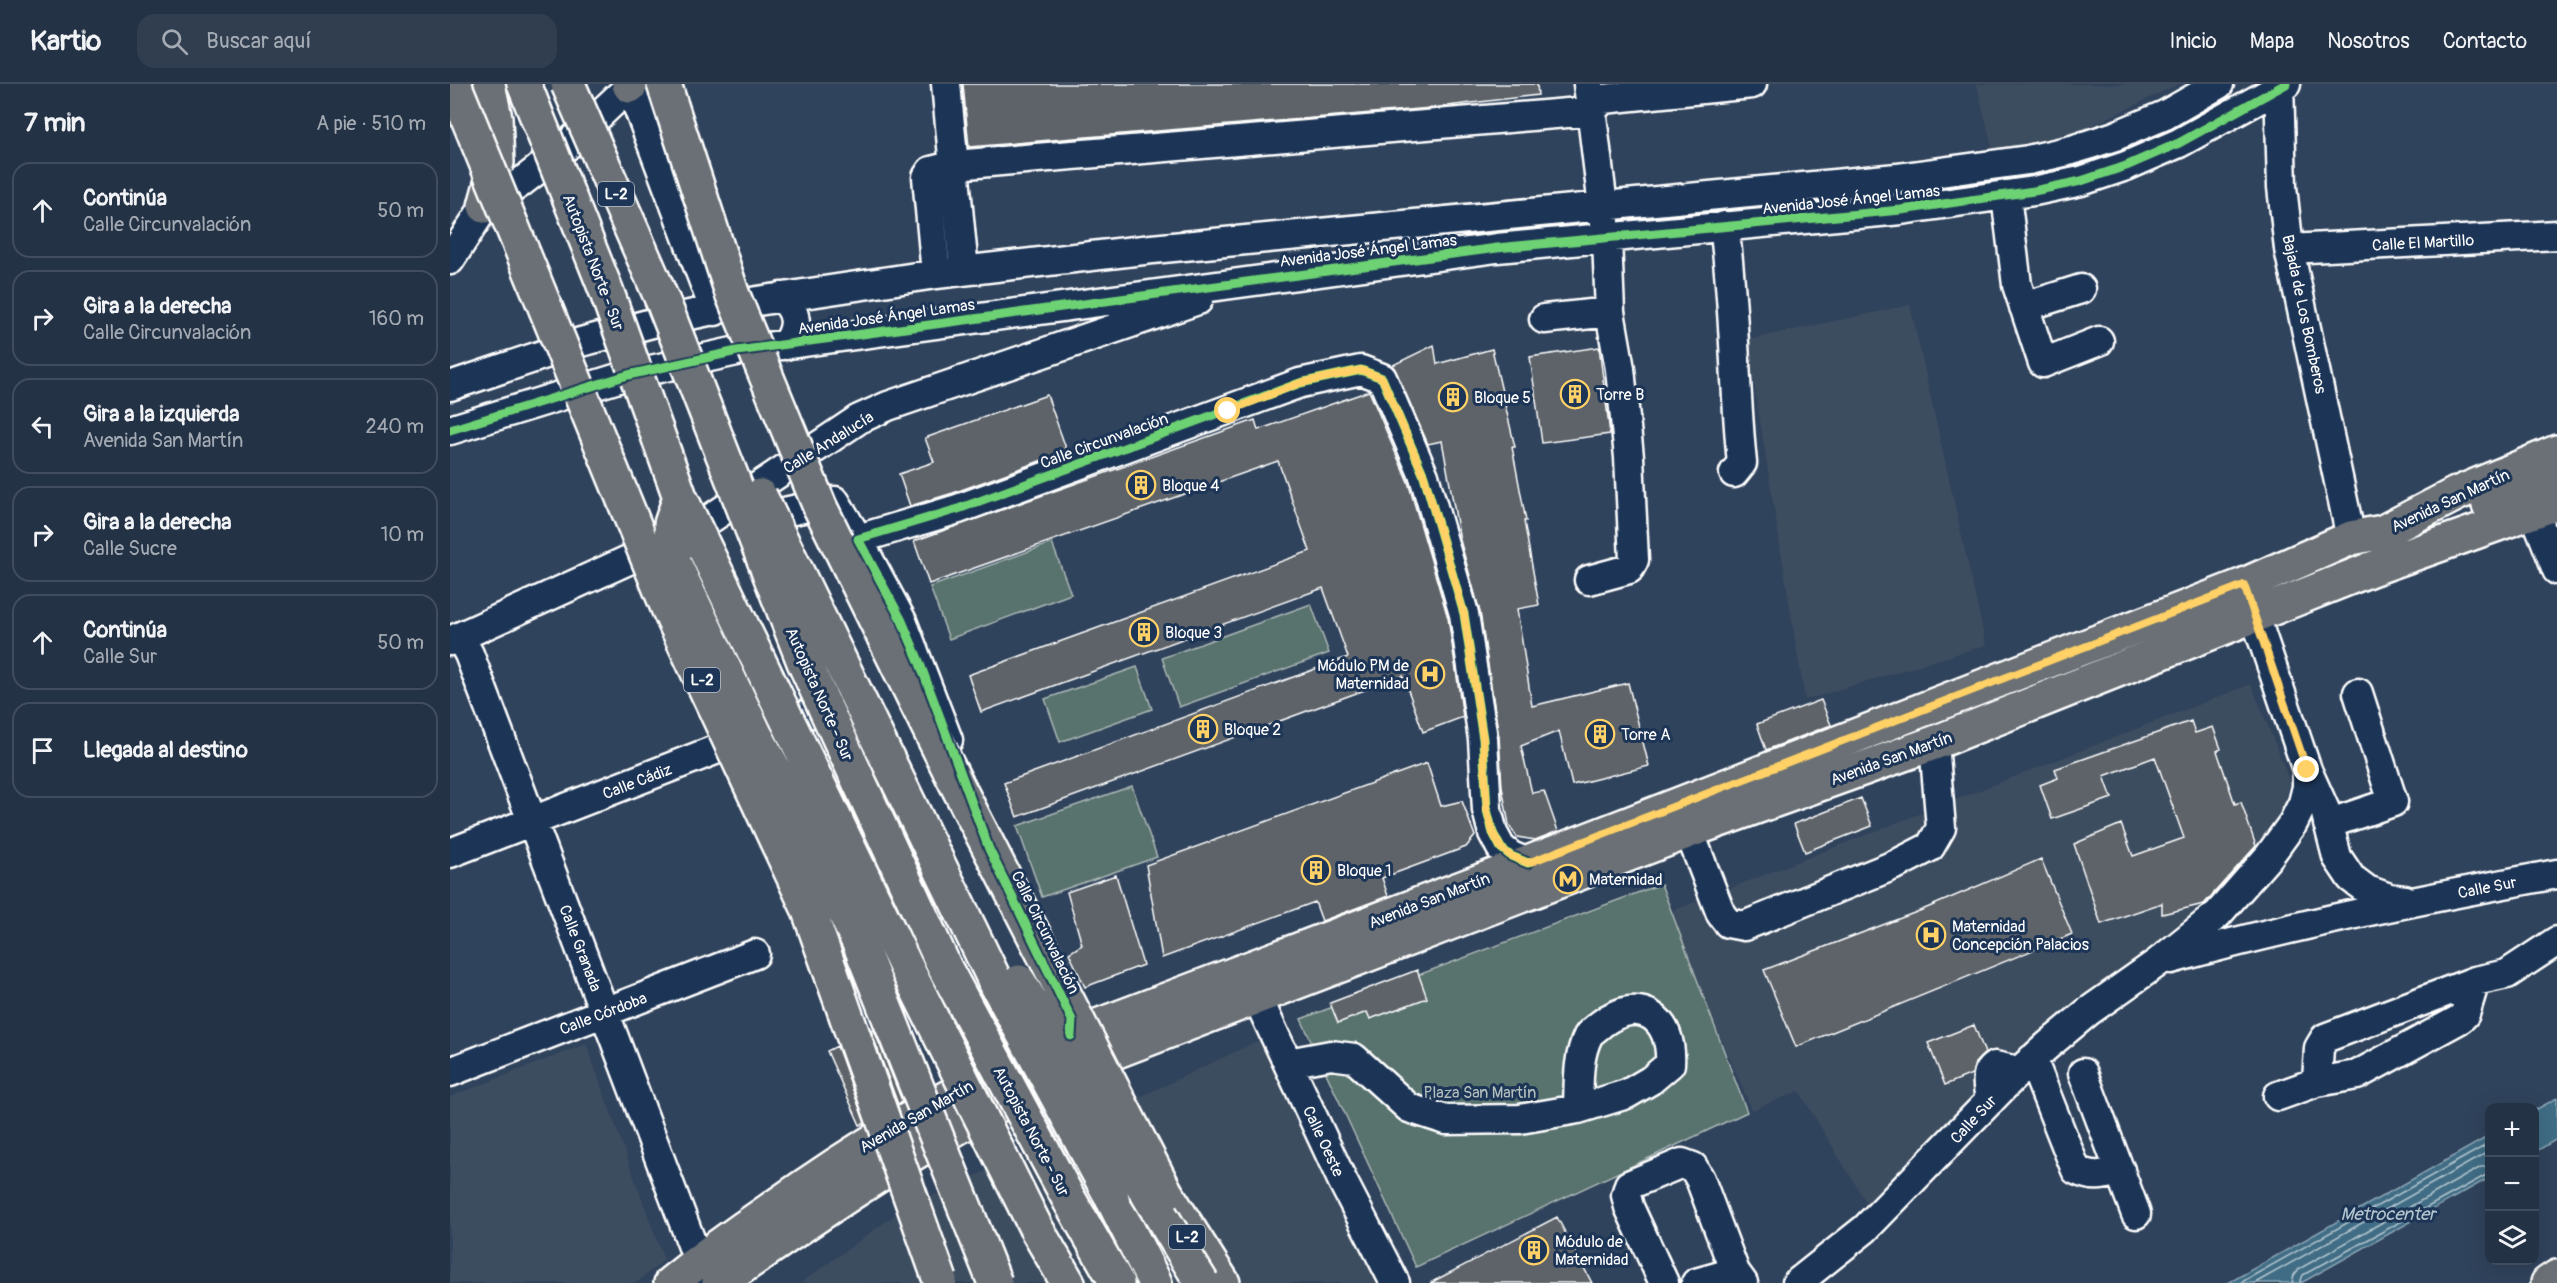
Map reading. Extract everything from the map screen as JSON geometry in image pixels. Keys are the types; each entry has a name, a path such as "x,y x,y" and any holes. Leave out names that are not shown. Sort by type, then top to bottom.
{"main road":[{"name":"L-2","path":"454,84 668,608 808,908 940,1282"},
{"path":"485,206 497,162 495,118 488,84"},
{"name":"Autopista Norte - Sur","path":"524,84 606,290 680,497 909,973 1036,1228 1068,1283"},
{"name":"Autopista Norte - Sur","path":"568,84 664,304 804,662 940,957 1065,1191 1117,1283"},
{"name":"L-2","path":"664,84 732,293 820,507 958,788 1166,1193 1201,1265 1203,1283"},
{"name":"L-2","path":"664,304 735,443 998,987 1112,1198 1155,1283"},
{"name":"Avenida San Martín","path":"671,1283 710,1275 998,1104 1083,1064 1689,831 1934,743 2249,600 2351,538 2383,532 2456,494 2557,452"},
{"path":"2383,532 2475,510 2533,504 2557,478"},
{"name":"L-2","path":"680,497 671,524 674,562 756,736 790,798 860,945 995,1283"},
{"name":"Avenida San Martín","path":"710,1275 819,1175 926,1108 1071,1035 1528,863 2249,600 2371,569 2533,504"},
{"path":"2371,569 2475,510"},
{"name":"L-2","path":"882,748 1017,979 1203,1283"},
{"path":"1166,1193 1222,1283"},
{"path":"2548,1283 2557,1277"}],"street":[{"path":"946,84 964,270"},
{"path":"936,274 927,177 931,171 955,165 1589,97 1603,99 1752,84"},
{"name":"Avenida José Ángel Lamas","path":"450,386 580,342 652,323 781,297 936,274 1152,249 1898,178 2028,160 2072,150 2115,136 2165,115 2219,84"},
{"path":"450,260 485,206 519,184 559,153 630,85 715,311"},
{"name":"Avenida José Ángel Lamas","path":"450,430 628,375 737,351 1497,248 1901,210 2006,196 2081,181 2126,166 2179,143 2282,86"},
{"name":"Bajada de Los Bomberos","path":"2282,86 2282,187 2289,249 2351,538"},
{"path":"1589,97 1604,206 1610,312 1629,457 1634,560 1629,569 1589,580"},
{"path":"2006,196 2017,285 2043,363 2099,341"},
{"path":"1724,226 1730,266 1738,418 1743,464 1734,474"},
{"name":"Calle El Martillo","path":"2289,249 2557,235"},
{"name":"Calle Andalucía","path":"455,639 692,531 859,419 888,406 1261,279"},
{"path":"2025,307 2081,289"},
{"path":"781,297 789,304 795,318 795,327 786,345"},
{"path":"1544,319 1610,312"},
{"name":"Calle Circunvalación","path":"1071,1035 1072,1020 989,849 920,661 902,621 858,539 958,509 1300,383 1361,370 1382,378 1424,476 1464,614 1483,739 1487,810 1493,833 1501,848 1511,856 1528,863"},
{"path":"692,531 835,501 858,539"},
{"path":"2533,504 2557,570"},
{"name":"Calle Sur","path":"2249,600 2307,770 2325,810 2337,857 2351,878 2367,890 2389,898 2416,901"},
{"name":"Calle Granada","path":"455,639 469,654 531,822 710,1275"},
{"path":"2328,824 2393,802 2358,693"},
{"name":"Calle Cádiz","path":"450,854 823,708"},
{"path":"1689,831 1721,914 1728,923 1744,926 1898,864 1930,847 1941,828 1934,743"},
{"name":"Calle Sur","path":"1797,1283 1865,1228 2025,1065 2089,1011 2157,963 2218,914 2269,856 2293,824 2303,803 2307,787 2307,770"},
{"name":"Calle Sur","path":"2157,963 2247,938 2416,901 2557,874"},
{"path":"2317,1082 2319,1048 2325,1038 2475,981 2507,974 2557,941"},
{"name":"Calle Córdoba","path":"450,1071 755,954"},
{"path":"2278,1096 2317,1082 2357,1075 2460,1019 2465,1014 2475,981"},
{"name":"Calle Oeste","path":"1257,997 1343,1182 1395,1283"},
{"path":"1288,1063 1331,1055 1354,1058 1409,1108 1446,1120 1520,1119 1578,1109"},
{"path":"2025,1065 2076,1170 2090,1176 2101,1176 2120,1170"},
{"path":"2083,1073 2136,1214"},
{"path":"1664,1283 1629,1207 1626,1195 1629,1185 1682,1163 1693,1167 1700,1179 1739,1277 1696,1283"}],"shaded area":[{"path":"1977,84 2179,84 2074,134 1995,159"},
{"path":"1910,305 1986,645 1805,700 1747,340"},
{"name":"Maternidad Concepción Palacios","path":"2251,684 2289,779 2282,822 2268,856 1872,1212 1799,1091 1752,1110 1667,913"},
{"path":"1264,1038 1378,1283 801,1283 899,1212"},
{"path":"586,1044 664,1260 636,1283 450,1283 450,1097"}],"green space":[{"path":"1052,543 1071,594 949,639 930,587"},
{"path":"1311,604 1329,653 1179,707 1162,658"},
{"path":"1137,667 1152,709 1060,742 1045,699"},
{"path":"1132,786 1157,857 1042,897 1017,826"},
{"name":"Plaza San Martín","path":"1661,884 1747,1112 1416,1267 1301,1019"}],"water":[{"path":"2557,1098 2557,1139 2539,1150 2539,1108"},
{"name":"Metrocenter","path":"2485,1138 2485,1180 2301,1283 2228,1283"}],"building":[{"path":"963,84 1537,84 1538,95 1431,108 969,147"},
{"path":"1434,345 1437,364 1492,349 1515,447 1512,447 1539,605 1517,609 1532,706 1628,683 1649,766 1572,785 1559,731 1521,746 1532,793 1544,791 1558,831 1535,840 1517,837 1509,825 1502,787 1499,737 1480,612 1460,540 1442,441 1428,444 1393,365"},
{"name":"Torre B","path":"1599,347 1610,434 1542,443 1530,357"},
{"path":"1369,391 1408,482 1448,618 1463,717 1423,732 1403,676 1017,817 1004,783 1348,657 1323,588 981,712 968,675 1310,551 1278,461 929,584 914,541 1255,420 1258,430"},
{"path":"1047,395 1067,451 953,493 910,506 899,474 934,462 925,438"},
{"path":"1821,700 1831,725 1766,750 1757,724"},
{"path":"2191,721 2195,733 2213,727 2221,749 2217,751 2235,804 2241,802 2256,846 2204,904 2162,914 2162,903 2101,924 2074,844 2121,824 2133,856 2184,838 2155,757 2104,776 2112,798 2052,819 2040,785 2058,778 2055,769"},
{"name":"Bloque 1","path":"1427,763 1441,806 1462,801 1475,836 1466,847 1382,878 1388,896 1322,921 1315,902 1162,958 1146,865"},
{"path":"1861,798 1872,826 1805,852 1794,824"},
{"path":"2041,859 2072,934 1796,1047 1764,970 1922,910"},
{"path":"1116,875 1143,965 1085,987 1069,953 1082,945 1067,892"},
{"path":"1417,970 1427,998 1370,1019 1367,1012 1338,1023 1330,1003"},
{"path":"1974,1025 1985,1053 1975,1063 1972,1074 1945,1085 1928,1043"},
{"path":"874,1030 902,1101 898,1104 871,1031"},
{"path":"837,1046 865,1123 860,1125 827,1051"},
{"name":"Módulo de Maternidad","path":"1557,1217 1592,1283 1430,1283"}],"cycle path":[{"path":"450,430 628,375 737,351 1497,248 1901,210 2034,191 2081,181 2126,166 2179,143 2286,84"},
{"path":"1071,1036 1072,1020 989,849 902,621 858,539 958,509 1300,383 1361,370 1382,378 1424,476 1464,614 1483,739 1487,810 1493,833 1501,848 1511,856 1528,863"}],"place":[{"name":"Torre B","path":"1575,394"},
{"name":"Bloque 5","path":"1453,397"},
{"name":"Bloque 4","path":"1141,485"},
{"name":"Bloque 3","path":"1144,632"},
{"name":"Módulo PM de Maternidad","path":"1430,674"},
{"name":"Bloque 2","path":"1203,729"},
{"name":"Torre A","path":"1600,734"},
{"name":"Bloque 1","path":"1316,870"},
{"name":"Maternidad","path":"1568,879"},
{"name":"Maternidad Concepción Palacios","path":"1931,935"},
{"name":"Módulo de Maternidad","path":"1534,1250"}],"route":[{"path":"1228,411 1300,383 1361,370 1382,378 1424,476 1464,614 1483,739 1487,810 1493,833 1501,848 1511,856 1528,863 2244,585 2307,770"}]}
